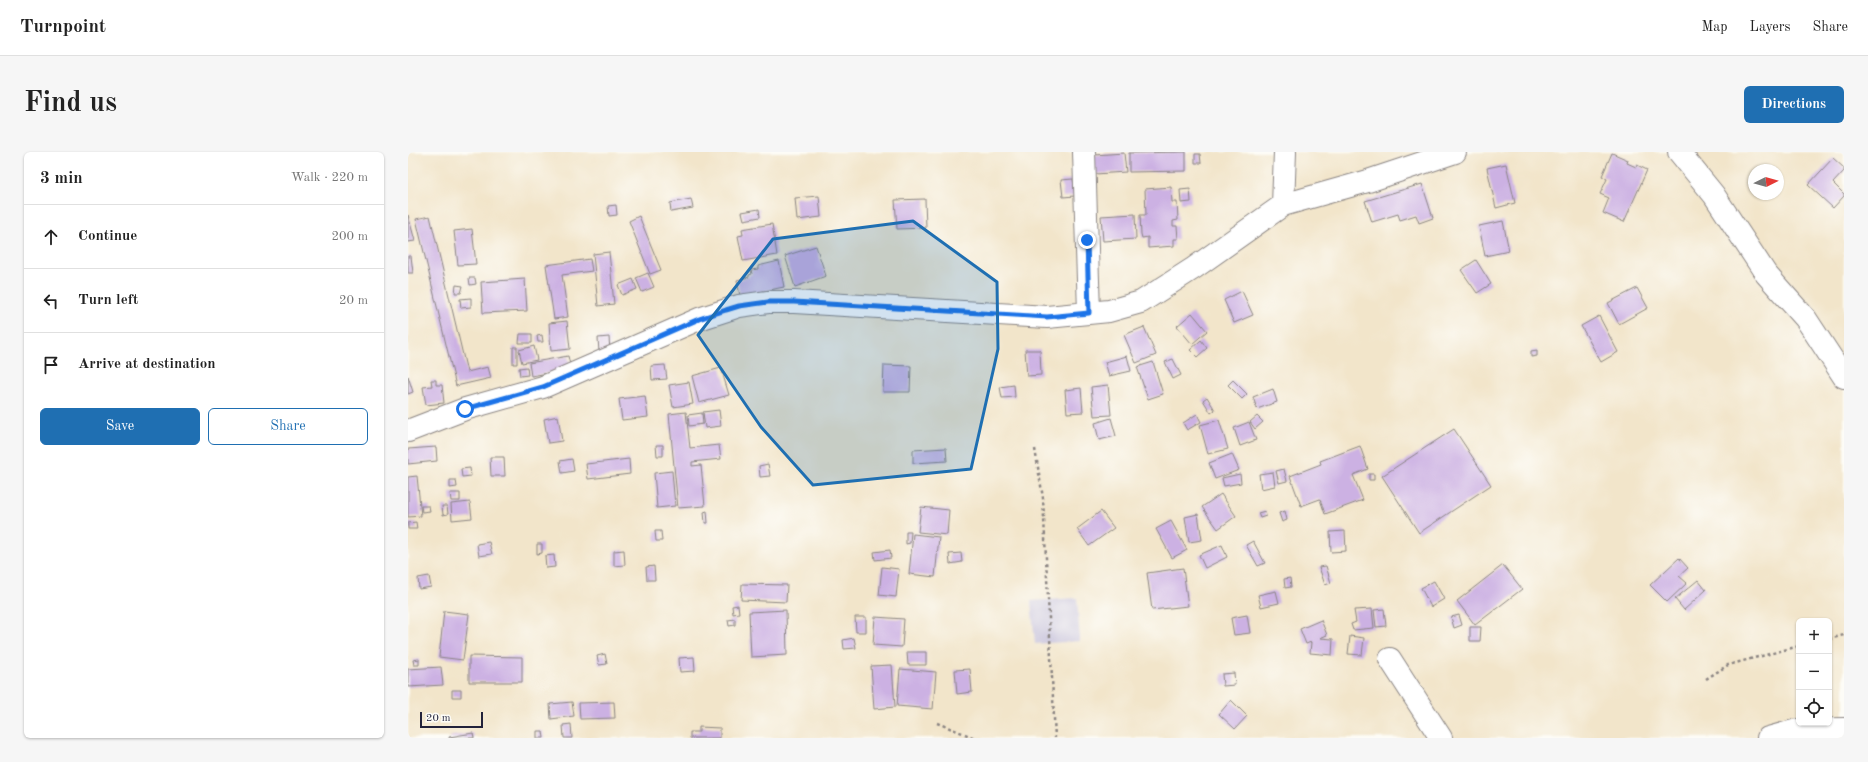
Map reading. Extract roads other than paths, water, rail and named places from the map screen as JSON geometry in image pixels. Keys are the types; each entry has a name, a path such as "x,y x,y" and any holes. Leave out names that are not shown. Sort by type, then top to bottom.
{"street":[{"path":"1084,152 1089,313"},
{"path":"1283,205 1285,152"},
{"path":"408,431 465,409 543,387 699,319 739,306 768,302 794,302 1047,317 1109,311 1141,302 1194,268 1283,205 1368,181 1455,152"},
{"path":"1678,152 1714,195 1766,274 1806,319 1844,377"},
{"path":"1390,659 1440,738"},
{"path":"1768,738 1797,730 1844,729"}]}
